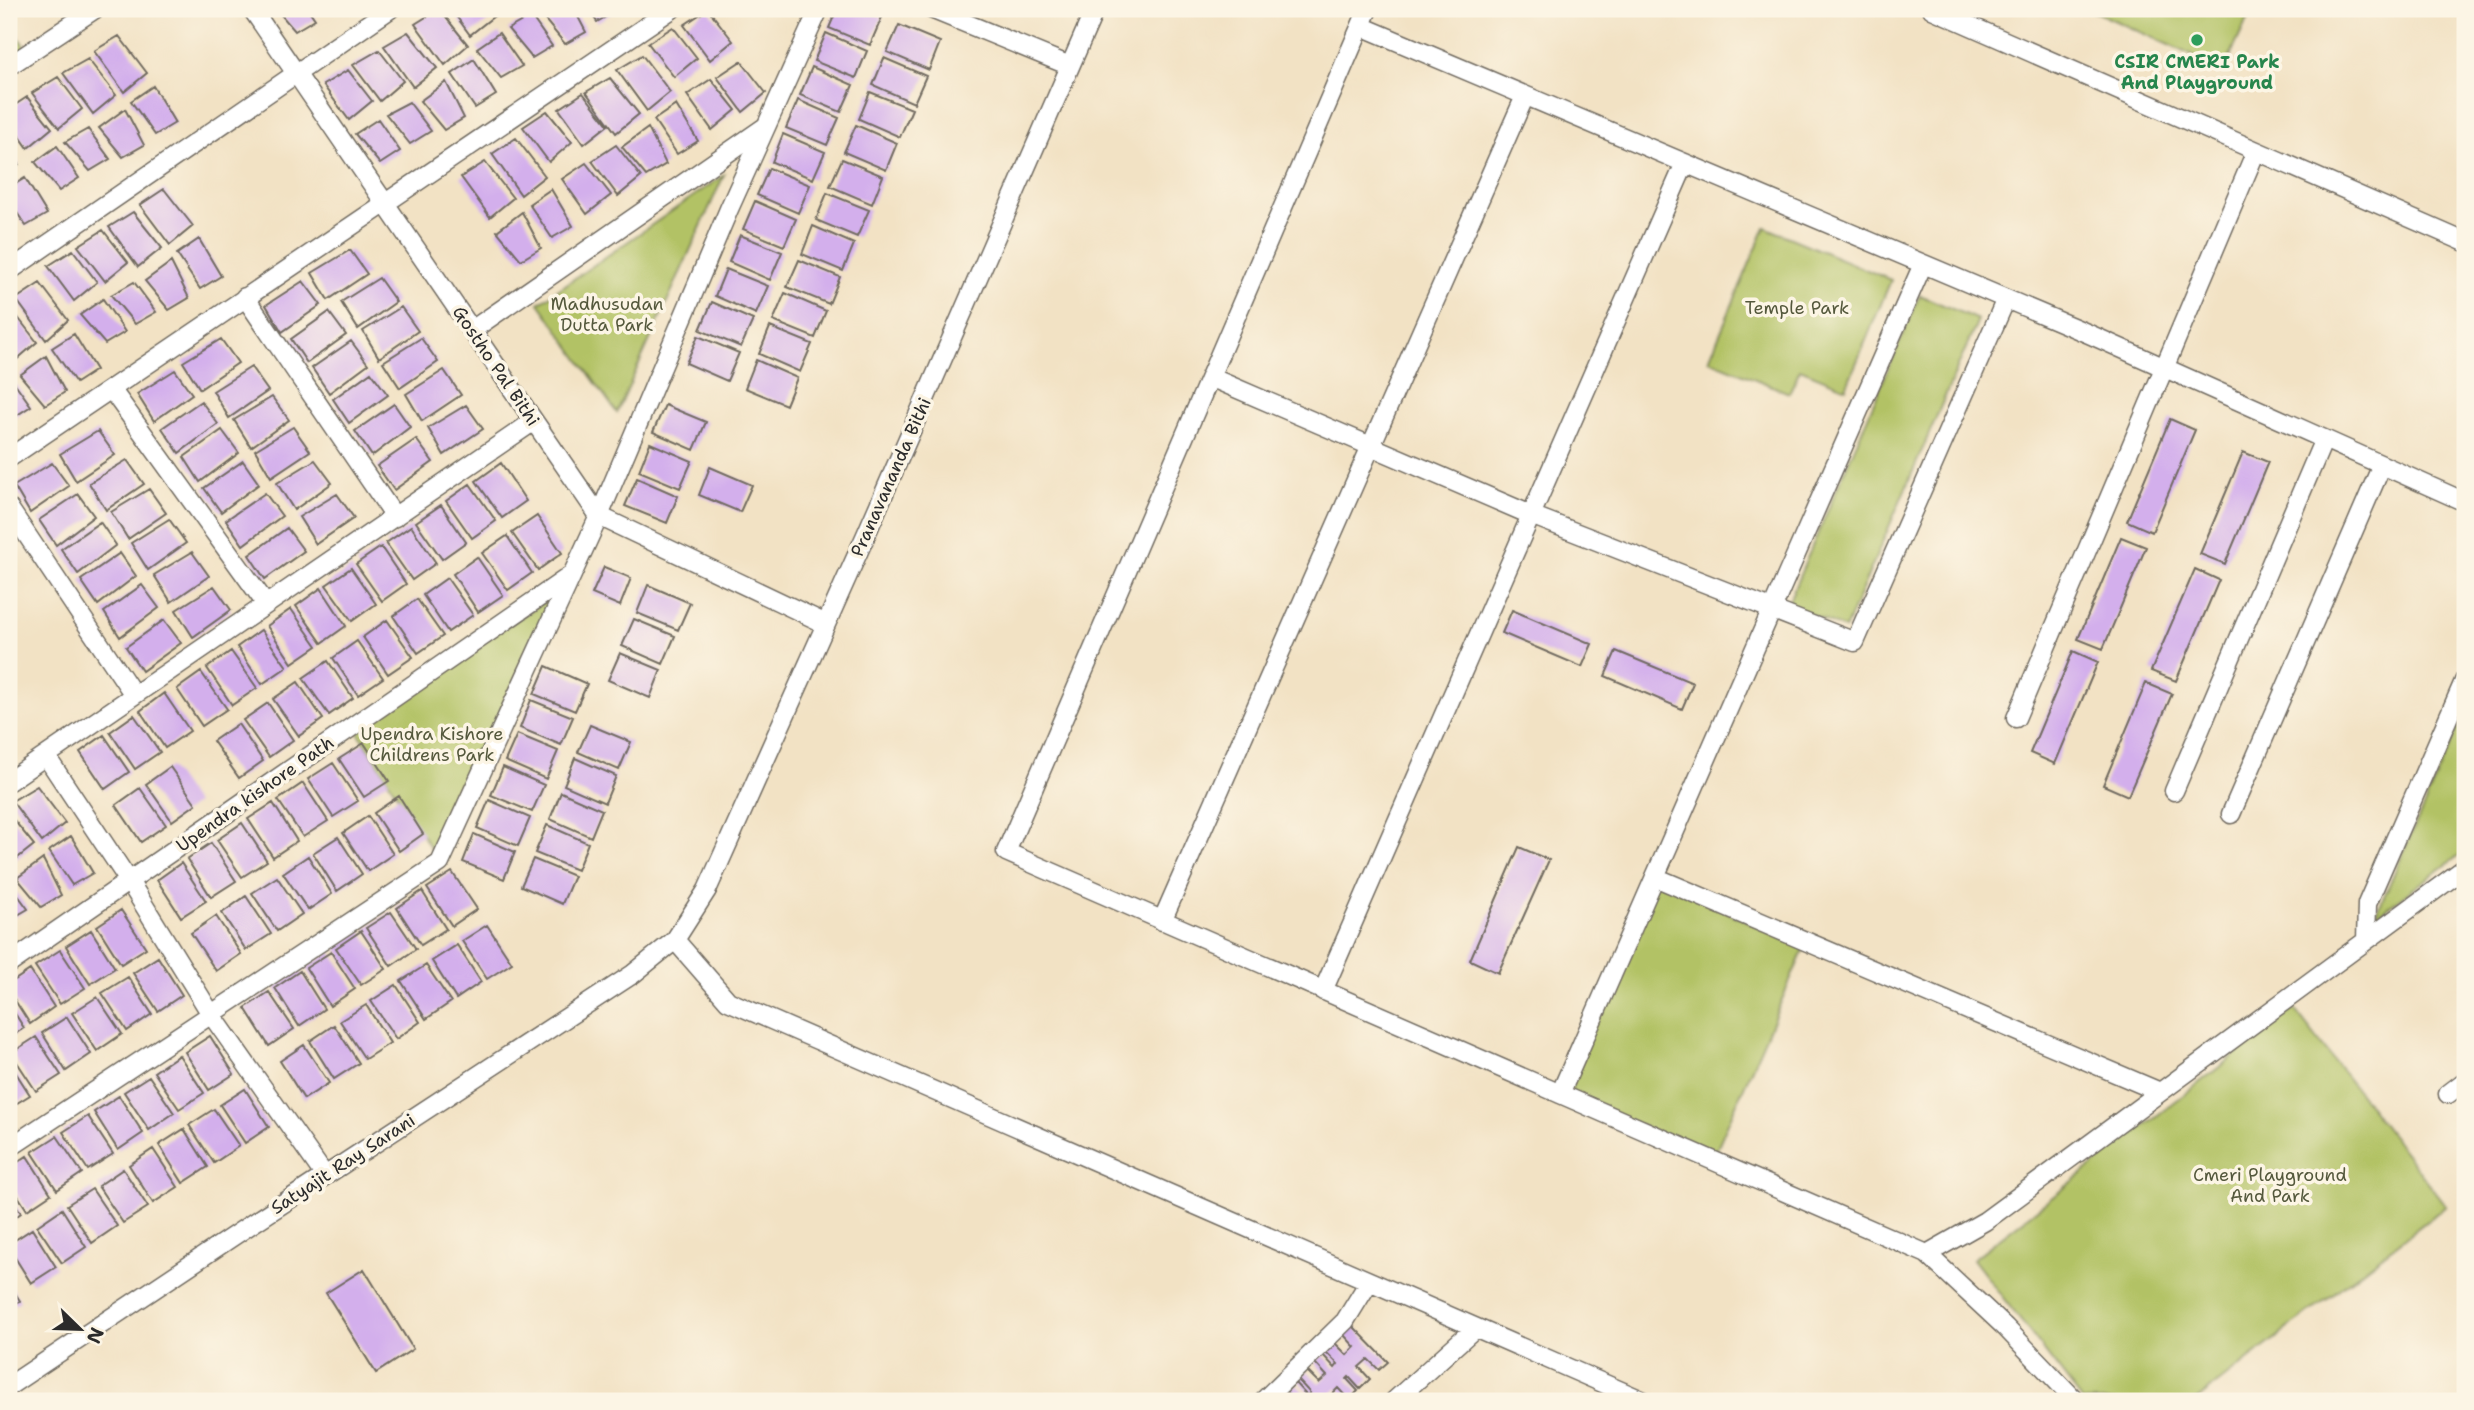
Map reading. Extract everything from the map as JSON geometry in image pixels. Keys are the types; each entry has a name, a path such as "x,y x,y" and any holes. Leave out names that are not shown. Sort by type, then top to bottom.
{"street":[{"path":"9,66 94,9"},
{"name":"Gostho Pal Bithi","path":"252,9 599,516"},
{"path":"9,271 390,9"},
{"path":"9,458 672,9"},
{"path":"9,1147 440,863 599,516 819,9"},
{"path":"931,9 1070,66"},
{"name":"Pranavananda Bithi","path":"675,940 707,890 1095,9"},
{"path":"1368,9 1006,852 1927,1254 2006,1327 2076,1401"},
{"path":"1932,9 2465,242"},
{"path":"1361,26 2006,299 2465,502"},
{"path":"1162,921 1525,96"},
{"path":"471,330 766,127"},
{"path":"2016,718 2256,151"},
{"path":"1323,990 1685,163"},
{"path":"1560,1094 1923,264"},
{"path":"245,298 395,517"},
{"path":"1210,377 1531,515 1855,642 2006,299"},
{"path":"111,389 267,604"},
{"path":"9,781 534,421"},
{"path":"2174,792 2324,439"},
{"path":"2231,814 2382,465"},
{"path":"9,508 134,695"},
{"path":"599,516 826,624"},
{"name":"Upendra kishore Path","path":"9,964 570,576"},
{"path":"2366,942 2367,904 2465,679"},
{"path":"46,756 129,881 211,1014 325,1176"},
{"path":"1927,1254 1985,1221 2465,868"},
{"path":"1655,877 2160,1092"},
{"path":"675,940 729,1002 1644,1401"},
{"name":"Satyajit Ray Sarani","path":"9,1386 633,974 675,940"},
{"path":"2448,1094 2465,1081"},
{"path":"1263,1401 1345,1321 1369,1282"},
{"path":"1394,1401 1475,1328"}],"green space":[{"name":"CSIR CMERI Park And Playground","path":"2089,9 2252,9 2224,70"},
{"path":"9,23 27,50 9,62"},
{"name":"Madhusudan Dutta Park","path":"724,175 617,413 539,303"},
{"name":"Temple Park","path":"1765,227 1891,280 1846,388 1800,369 1789,393 1709,360"},
{"path":"1920,295 1978,320 1845,629 1787,605"},
{"name":"Upendra Kishore Childrens Park","path":"556,594 440,863 354,726"},
{"path":"2465,712 2465,851 2375,917"},
{"path":"1655,877 1804,949 1714,1155 1560,1094"},
{"name":"Cmeri Playground And Park","path":"2294,1009 2446,1206 2195,1401 2083,1401 1973,1259"}],"building":[{"path":"276,9 308,9 315,19 295,31"},
{"path":"439,9 468,45 445,65 415,24"},
{"path":"451,9 488,9 494,16 470,35"},
{"path":"550,9 574,9 586,32 565,44 541,15"},
{"path":"588,9 619,9 597,22"},
{"path":"708,9 733,41 710,60 684,25"},
{"path":"837,9 861,9 882,17 870,45 829,28"},
{"path":"531,16 552,46 532,58 508,29"},
{"path":"899,25 940,42 929,70 887,52"},
{"path":"673,27 697,58 674,77 648,43"},
{"path":"408,32 437,68 413,87 384,46"},
{"path":"499,33 522,66 501,78 477,48"},
{"path":"826,33 867,51 856,78 814,61"},
{"path":"119,36 147,73 124,92 94,51"},
{"path":"379,50 403,81 380,101 353,65"},
{"path":"642,55 670,92 647,111 617,70"},
{"path":"884,58 926,76 914,103 873,85"},
{"path":"88,59 116,95 93,114 63,73"},
{"path":"474,59 496,95 475,108 452,74"},
{"path":"741,61 766,93 743,112 717,77"},
{"path":"812,67 853,85 841,112 800,95"},
{"path":"348,70 372,101 349,120 323,85"},
{"path":"58,77 82,109 59,128 32,93"},
{"path":"610,78 639,114 616,133 586,92"},
{"path":"711,79 736,110 712,130 687,95"},
{"path":"446,82 464,118 444,130 420,101"},
{"path":"153,86 175,123 155,135 131,101"},
{"path":"870,92 912,109 900,137 859,119"},
{"path":"583,93 608,125 584,144 559,109"},
{"path":"27,97 52,128 28,148 9,121 9,109"},
{"path":"798,100 839,118 827,145 786,128"},
{"path":"409,102 431,131 410,144 386,114"},
{"path":"676,105 698,141 677,154 654,120"},
{"path":"125,109 144,145 123,157 99,128"},
{"path":"547,111 572,142 549,162 523,127"},
{"path":"378,119 400,151 380,164 355,134"},
{"path":"856,125 897,143 886,170 844,152"},
{"path":"648,128 666,164 646,176 622,147"},
{"path":"88,129 110,159 90,171 65,142"},
{"path":"783,134 825,152 813,179 772,162"},
{"path":"516,138 545,176 521,195 492,154"},
{"path":"616,145 641,177 618,196 592,161"},
{"path":"57,146 79,178 59,191 35,162"},
{"path":"9,151 19,164 9,173"},
{"path":"842,159 883,176 872,204 830,186"},
{"path":"485,162 513,198 490,217 461,177"},
{"path":"586,163 611,195 587,214 562,179"},
{"path":"769,168 810,185 798,213 757,195"},
{"path":"25,178 47,214 26,226 9,201 9,188"},
{"path":"164,189 193,226 170,245 140,205"},
{"path":"551,189 573,226 552,238 529,204"},
{"path":"827,193 869,210 857,237 816,220"},
{"path":"755,201 796,219 784,246 743,229"},
{"path":"133,212 162,248 138,267 109,227"},
{"path":"522,212 541,248 521,260 497,231"},
{"path":"9,223 16,236 9,240"},
{"path":"813,226 854,244 843,271 802,254"},
{"path":"103,230 128,262 105,281 78,246"},
{"path":"740,235 782,252 770,280 729,262"},
{"path":"199,239 221,276 200,289 177,254"},
{"path":"73,250 97,282 74,301 48,266"},
{"path":"350,250 367,274 328,300 312,273"},
{"path":"799,260 840,277 829,304 787,287"},
{"path":"171,262 189,298 169,310 145,281"},
{"path":"726,269 768,286 756,314 715,296"},
{"path":"379,278 396,302 358,329 341,302"},
{"path":"303,281 321,305 282,332 266,305"},
{"path":"134,282 156,312 135,324 111,295"},
{"path":"40,283 68,320 46,340 16,299"},
{"path":"785,293 826,311 815,338 773,321"},
{"path":"103,299 125,332 105,344 80,315"},
{"path":"712,302 753,320 741,347 700,330"},
{"path":"9,306 37,342 14,362 9,354"},
{"path":"401,307 418,331 379,358 363,331"},
{"path":"329,312 346,335 307,363 291,339"},
{"path":"770,327 812,344 800,372 759,354"},
{"path":"74,334 96,370 76,383 52,348"},
{"path":"698,336 739,353 727,381 686,363"},
{"path":"421,338 438,362 400,388 383,362"},
{"path":"221,339 238,363 200,389 183,362"},
{"path":"351,341 368,364 329,393 312,368"},
{"path":"46,356 65,392 45,405 20,375"},
{"path":"756,360 797,378 786,405 745,388"},
{"path":"251,367 268,391 229,418 213,391"},
{"path":"175,370 192,394 154,421 137,394"},
{"path":"444,370 461,395 422,421 406,394"},
{"path":"371,372 388,395 349,423 333,399"},
{"path":"9,375 31,406 11,419 9,416"},
{"path":"272,397 289,420 251,447 234,420"},
{"path":"201,401 218,424 179,453 162,428"},
{"path":"394,404 410,427 372,456 355,431"},
{"path":"466,405 483,429 444,455 428,428"},
{"path":"665,405 706,422 694,450 653,432"},
{"path":"2170,419 2195,430 2152,532 2127,521"},
{"path":"293,427 310,451 271,477 255,450"},
{"path":"222,430 239,453 200,482 184,457"},
{"path":"98,431 115,455 76,481 60,454"},
{"path":"416,439 433,462 394,490 377,466"},
{"path":"650,443 692,461 680,488 639,471"},
{"path":"2243,452 2268,462 2225,564 2200,554"},
{"path":"127,460 144,484 106,510 89,483"},
{"path":"315,460 332,483 294,510 277,483"},
{"path":"243,461 259,484 221,512 204,488"},
{"path":"52,463 69,486 30,513 14,486"},
{"path":"501,463 526,501 502,518 476,481"},
{"path":"710,467 752,485 740,512 699,495"},
{"path":"637,478 678,496 667,523 625,506"},
{"path":"470,484 496,521 472,538 446,501"},
{"path":"149,489 166,513 128,539 111,512"},
{"path":"265,493 282,516 243,545 226,520"},
{"path":"78,494 94,516 56,545 39,520"},
{"path":"337,494 354,518 316,544 299,517"},
{"path":"441,505 466,542 442,559 416,522"},
{"path":"537,516 562,553 538,570 512,533"},
{"path":"169,519 186,543 148,570 131,543"},
{"path":"100,522 116,545 78,574 61,549"},
{"path":"411,526 436,563 412,580 386,543"},
{"path":"287,528 304,551 265,579 249,555"},
{"path":"507,536 532,573 508,590 482,553"},
{"path":"2121,537 2146,547 2103,649 2078,639"},
{"path":"381,547 406,584 382,601 356,564"},
{"path":"192,552 209,576 171,602 154,575"},
{"path":"120,553 136,576 98,605 81,580"},
{"path":"477,557 503,595 478,612 453,574"},
{"path":"604,567 631,578 620,606 592,594"},
{"path":"351,568 376,604 352,621 326,585"},
{"path":"2195,569 2219,580 2176,681 2151,671"},
{"path":"447,578 473,615 448,632 423,595"},
{"path":"142,585 159,608 120,637 104,612"},
{"path":"648,585 690,603 678,630 637,613"},
{"path":"214,586 231,610 193,637 176,610"},
{"path":"321,588 346,626 322,643 296,606"},
{"path":"417,599 443,636 418,653 393,616"},
{"path":"291,609 317,646 292,663 267,626"},
{"path":"1512,610 1592,644 1582,667 1502,633"},
{"path":"634,619 675,636 663,664 622,646"},
{"path":"164,620 181,643 142,671 126,647"},
{"path":"387,620 413,657 388,674 363,637"},
{"path":"261,630 287,667 262,684 237,647"},
{"path":"357,641 383,678 358,695 333,658"},
{"path":"231,651 257,688 232,705 207,668"},
{"path":"1616,651 1693,683 1682,709 1605,676"},
{"path":"2073,651 2098,662 2055,764 2030,753"},
{"path":"620,653 661,670 650,698 608,680"},
{"path":"328,661 353,698 329,715 303,678"},
{"path":"546,666 587,684 575,711 534,694"},
{"path":"201,672 227,709 202,726 177,689"},
{"path":"298,682 323,719 299,736 273,699"},
{"path":"2146,683 2172,694 2128,796 2103,785"},
{"path":"164,693 190,731 165,748 140,711"},
{"path":"531,700 573,717 561,745 520,728"},
{"path":"268,703 293,740 269,757 243,720"},
{"path":"134,715 160,752 135,769 110,732"},
{"path":"238,724 263,761 239,778 213,741"},
{"path":"590,725 631,742 619,770 578,752"},
{"path":"517,734 558,751 546,779 505,761"},
{"path":"104,735 129,772 105,789 80,752"},
{"path":"364,743 389,781 364,797 339,759"},
{"path":"575,758 616,776 605,803 564,785"},
{"path":"333,763 358,801 333,817 308,779"},
{"path":"170,767 196,804 172,821 146,784"},
{"path":"503,767 544,785 532,812 491,795"},
{"path":"303,783 328,821 303,837 278,800"},
{"path":"37,786 65,823 42,842 12,801"},
{"path":"140,788 166,825 141,842 116,805"},
{"path":"561,792 602,810 591,837 550,819"},
{"path":"399,796 423,834 399,851 374,813"},
{"path":"489,800 530,818 518,846 477,828"},
{"path":"273,803 297,841 273,857 248,819"},
{"path":"9,814 34,845 10,864 9,862"},
{"path":"368,816 393,854 368,871 343,833"},
{"path":"242,823 267,861 242,877 217,840"},
{"path":"547,825 588,843 577,870 535,853"},
{"path":"474,834 515,852 504,879 463,862"},
{"path":"71,836 93,873 72,885 49,851"},
{"path":"338,837 362,874 337,891 313,853"},
{"path":"211,843 236,881 211,897 187,859"},
{"path":"1519,847 1549,860 1498,973 1470,960"},
{"path":"308,856 332,894 308,910 283,873"},
{"path":"43,859 61,895 41,907 17,878"},
{"path":"533,859 574,876 562,904 521,886"},
{"path":"181,863 206,901 181,917 157,880"},
{"path":"452,872 477,909 452,926 427,888"},
{"path":"277,877 302,914 277,931 252,893"},
{"path":"9,883 28,909 9,920"},
{"path":"422,891 446,929 421,945 397,908"},
{"path":"246,896 271,934 246,950 222,913"},
{"path":"121,910 146,948 121,964 97,926"},
{"path":"391,912 416,949 391,966 366,928"},
{"path":"216,916 241,954 216,971 191,933"},
{"path":"487,925 512,963 487,979 462,941"},
{"path":"91,930 115,968 90,984 66,946"},
{"path":"361,931 386,969 361,985 336,948"},
{"path":"457,945 481,982 456,999 432,961"},
{"path":"60,950 85,988 60,1004 35,966"},
{"path":"331,952 355,989 330,1006 306,968"},
{"path":"158,957 182,995 158,1011 133,973"},
{"path":"426,965 451,1002 426,1019 401,981"},
{"path":"30,970 54,1007 30,1024 9,991 9,984"},
{"path":"300,971 324,1009 299,1026 275,988"},
{"path":"128,977 152,1014 127,1031 102,993"},
{"path":"396,985 420,1022 396,1039 371,1001"},
{"path":"269,992 294,1029 269,1046 245,1008"},
{"path":"97,997 122,1034 97,1051 72,1013"},
{"path":"9,1004 24,1028 9,1038"},
{"path":"366,1005 390,1043 365,1059 340,1021"},
{"path":"67,1017 91,1054 66,1071 42,1033"},
{"path":"334,1025 359,1063 334,1079 310,1041"},
{"path":"210,1036 234,1074 209,1090 185,1052"},
{"path":"36,1037 61,1075 36,1091 11,1053"},
{"path":"304,1045 329,1083 304,1099 280,1061"},
{"path":"179,1055 204,1093 179,1109 154,1072"},
{"path":"9,1062 30,1095 9,1108"},
{"path":"149,1076 174,1113 149,1130 124,1092"},
{"path":"245,1089 269,1127 245,1143 220,1105"},
{"path":"119,1096 143,1133 118,1150 94,1112"},
{"path":"214,1109 239,1146 214,1163 189,1125"},
{"path":"88,1116 113,1154 88,1170 63,1132"},
{"path":"184,1129 208,1167 183,1183 159,1145"},
{"path":"57,1136 82,1173 57,1190 32,1152"},
{"path":"153,1149 178,1187 153,1203 129,1165"},
{"path":"27,1156 51,1194 27,1210 9,1182 9,1168"},
{"path":"123,1169 148,1207 123,1223 98,1186"},
{"path":"92,1189 117,1226 92,1243 67,1205"},
{"path":"9,1194 21,1213 9,1222"},
{"path":"62,1209 86,1247 62,1263 37,1226"},
{"path":"32,1229 56,1267 31,1283 9,1244"},
{"path":"364,1269 413,1349 376,1373 326,1293"},
{"path":"9,1283 20,1301 9,1307"},
{"path":"1352,1325 1388,1362 1379,1370 1368,1359 1359,1367 1370,1379 1360,1389 1349,1377 1347,1379 1358,1391 1349,1400 1338,1388 1330,1396 1335,1401 1295,1401 1286,1392 1295,1383 1307,1396 1310,1393 1298,1380 1307,1371 1319,1383 1327,1376 1315,1363 1323,1355 1335,1368 1338,1364 1326,1352 1335,1343 1347,1355 1355,1347 1343,1334"}],"place":[{"name":"CSIR CMERI Park And Playground","path":"2197,40"}]}
